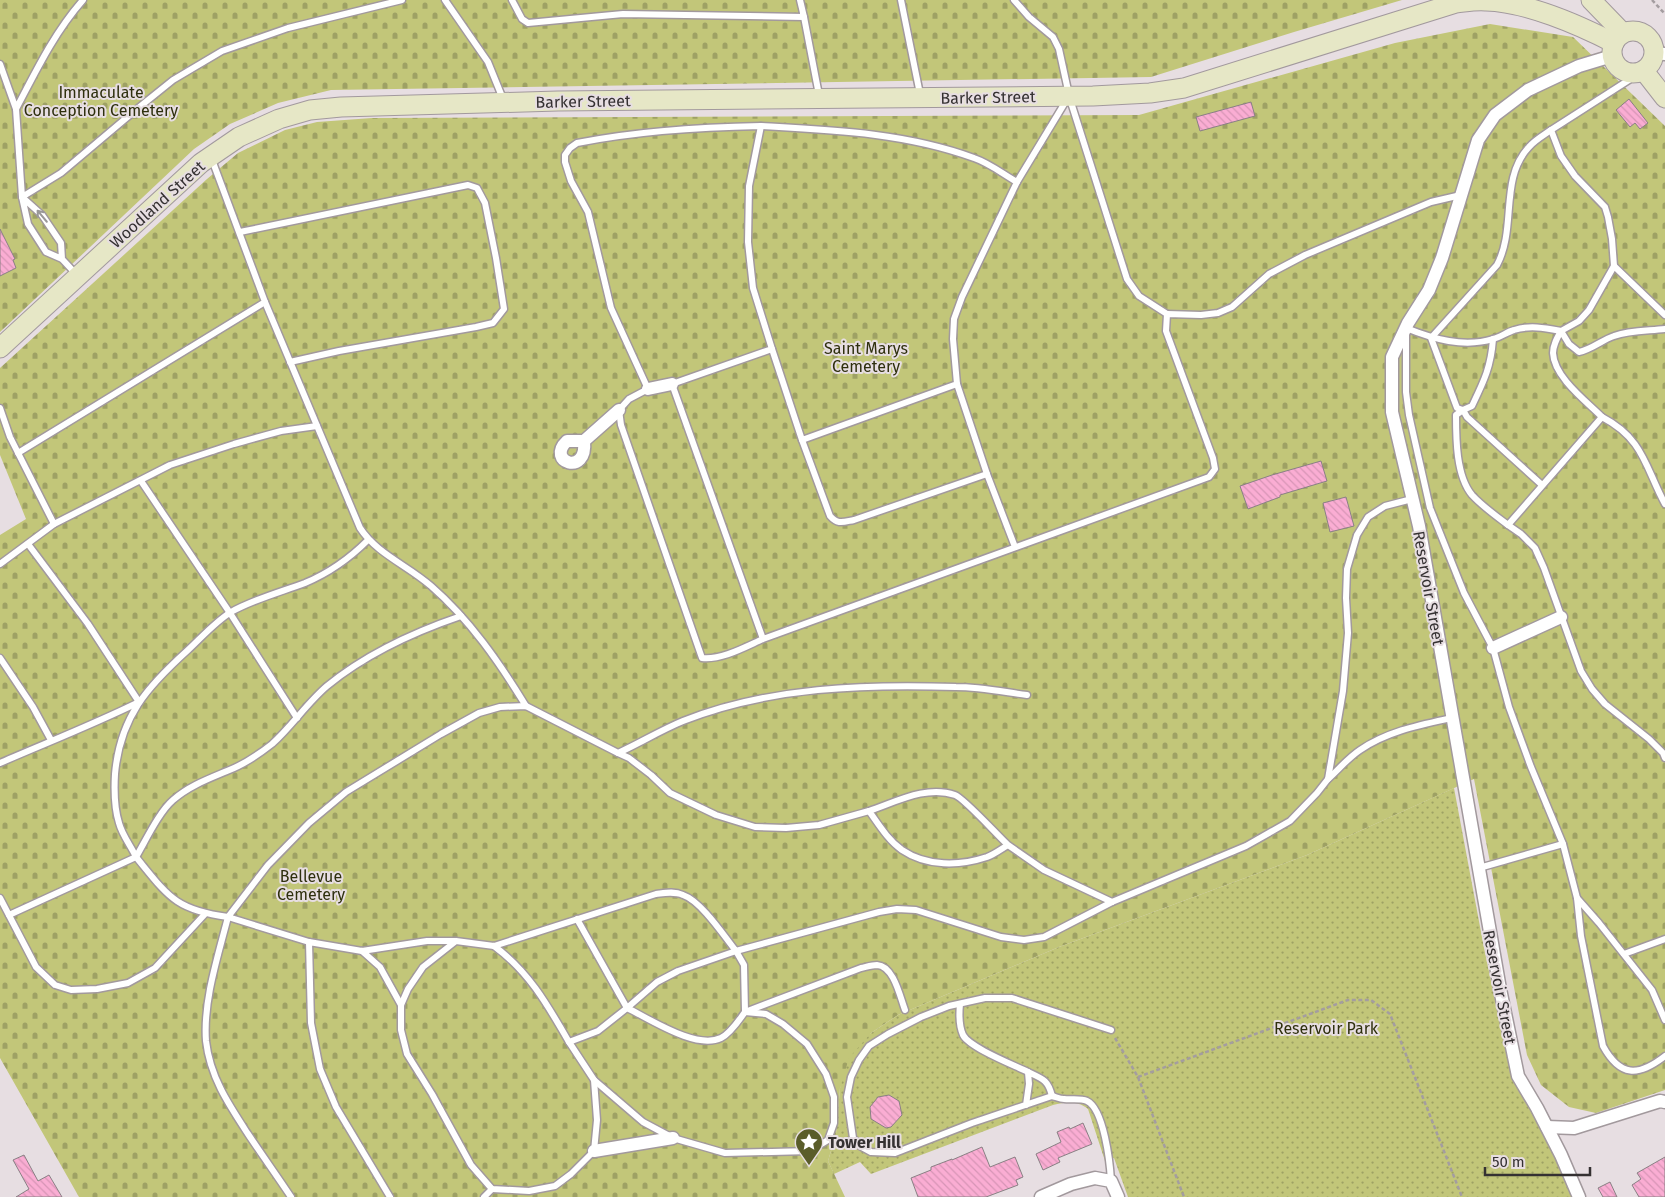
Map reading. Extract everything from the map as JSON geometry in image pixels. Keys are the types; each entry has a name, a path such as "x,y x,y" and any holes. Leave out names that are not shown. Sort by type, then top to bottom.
{"main road":[{"path":"1591,0 1616,44 1618,68 1637,73 1665,98"},
{"name":"Barker Street","path":"341,107 505,103 1069,96 1150,92 1184,88 1456,3 1487,1 1519,6 1578,25 1616,44"},
{"path":"1616,44 1630,31 1638,31 1650,39 1660,54 1653,60 1650,67 1637,73"},
{"name":"Woodland Street","path":"0,348 201,164 239,137 279,119 310,110 341,107"}],"street":[{"name":"Reservoir Street","path":"1579,1197 1547,1127 1518,1076 1500,989 1419,526 1392,412 1392,357 1406,328 1429,290 1442,258 1478,140 1495,115 1528,90 1579,66 1616,44"},
{"path":"648,389 672,384"},
{"path":"584,441 619,410"},
{"path":"1493,648 1561,617"},
{"path":"1547,1127 1574,1128 1660,1101 1665,1102"},
{"path":"594,1151 673,1138"},
{"path":"1040,1197 1071,1184 1095,1178 1111,1181 1118,1197"}],"lane":[{"path":"16,109 53,40 68,17 83,0"},
{"path":"22,196 61,173 173,80 222,51 288,28 402,0"},
{"path":"445,0 488,62 505,103"},
{"path":"512,0 522,19 528,23 623,14 804,17"},
{"path":"800,0 820,99"},
{"path":"901,0 921,98"},
{"path":"1014,0 1029,17 1053,37 1059,49 1069,96 1127,279 1139,296 1167,314 1201,316 1218,313 1232,307 1269,274 1305,256 1432,202 1462,195"},
{"path":"0,64 16,109 22,196 28,224 46,252 62,259 78,275"},
{"path":"1431,338 1502,255 1507,236 1511,183 1521,158 1530,146 1637,73"},
{"path":"1015,547 987,474 957,384 953,339 954,320 966,289 1017,182 1069,96"},
{"path":"1017,182 975,158 913,140 836,130 761,126 716,127 608,137 577,143 565,155 565,162 571,181 588,212 612,308 648,389 629,400 619,410 621,425 702,658 708,659 728,654 1209,477 1215,469 1214,458 1166,331 1167,314"},
{"path":"761,126 749,186 748,242 753,288 802,440 830,516 835,522 854,520 987,474"},
{"path":"1551,130 1570,169 1604,207 1608,217 1614,266 1588,310 1579,321 1561,331 1555,341 1553,352 1555,364 1562,377 1602,417 1630,437 1644,456 1665,504"},
{"path":"211,157 265,302 356,519 368,540 432,586 461,616 484,643 526,706 618,754 644,770 670,793 716,815 756,827 786,828 819,825 870,811 919,793 935,791 956,795 1008,845 1044,870 1112,902"},
{"path":"240,232 468,186 477,188 485,203 504,309 493,323 339,351 290,362"},
{"path":"22,196 42,215 61,242 62,259"},
{"path":"1614,266 1665,315"},
{"path":"18,453 265,302"},
{"path":"1665,329 1616,335 1599,342 1585,351 1579,352 1569,344 1561,331 1533,326 1515,329 1493,340 1473,342 1431,338 1406,328 1406,392 1409,415 1430,508 1464,593 1493,648 1509,707 1531,767 1563,844 1577,898 1581,936 1603,1046 1611,1060 1624,1070 1636,1070 1652,1066 1665,1056"},
{"path":"1431,338 1457,408 1463,410 1467,417 1542,485"},
{"path":"1493,340 1491,360 1484,381 1472,406 1456,415 1462,475 1466,486 1473,496 1521,534 1535,548 1581,672 1592,689 1605,704 1638,728 1664,755"},
{"path":"763,640 672,384 772,349"},
{"path":"802,440 957,384"},
{"path":"0,408 8,432 54,524"},
{"path":"1508,525 1602,417"},
{"path":"0,564 54,524 170,465 281,431 316,426"},
{"path":"141,481 230,613 297,718"},
{"path":"1328,779 1343,691 1348,633 1347,569 1357,535 1368,517 1385,506 1412,499"},
{"path":"368,540 355,553 307,582 268,596 230,613 166,670 138,702 129,719 117,752 114,794 119,824 136,857 165,893 181,905 205,914 228,917 309,942 362,951 427,941 456,941 494,946 656,894 671,892 684,895 699,906 717,926 744,965 745,1012"},
{"path":"28,544 88,624 138,702"},
{"path":"9,915 136,857 155,824 172,801 186,790 208,778 250,760 272,743 326,686 369,657 428,627 461,616"},
{"path":"0,658 33,708 51,740"},
{"path":"618,754 682,721 739,704 785,694 834,688 957,686 1027,695"},
{"path":"0,764 51,740 90,726 138,702"},
{"path":"291,1197 223,1096 212,1067 206,1042 206,1018 214,970 228,917 268,865 309,823 346,792 479,713 500,707 526,706"},
{"path":"569,1042 598,1031 657,982 678,971 736,952 879,912 897,909 916,910 1001,937 1024,940 1044,937 1112,902 1261,838 1290,821 1328,779 1360,750 1389,735 1414,726 1452,718"},
{"path":"1664,755 1665,744"},
{"path":"870,811 886,836 902,850 918,858 946,864 964,862 989,856 1008,845"},
{"path":"1479,868 1563,844"},
{"path":"0,898 36,967 55,985 71,990 128,983 155,968 205,914"},
{"path":"1577,898 1652,990 1665,1020"},
{"path":"577,919 627,1008 689,1039 705,1041 721,1038 745,1012 861,968 877,965 885,968 894,979 905,1010"},
{"path":"1624,954 1665,939"},
{"path":"456,941 423,967 408,988 401,1005 401,1030 407,1054 432,1094 471,1165 492,1189 528,1191 555,1186 571,1174 594,1151 596,1120 594,1080"},
{"path":"309,942 311,1022 320,1069 336,1107 390,1197"},
{"path":"494,946 512,959 534,984 594,1080 643,1122 673,1138 725,1153 810,1152 828,1140 834,1123 834,1098 826,1074 808,1044 784,1024 766,1014 745,1012"},
{"path":"362,951 380,967 401,1005"},
{"path":"1110,1030 1012,998 985,998 949,1006 921,1017 869,1046 859,1060 851,1077 848,1097 853,1138 860,1146 871,1152 895,1153 1052,1096 1063,1099 1085,1100 1093,1104 1101,1125 1109,1155 1111,1181"},
{"path":"960,1004 959,1018 963,1036 973,1046 1049,1084 1052,1096"},
{"path":"1026,1105 1029,1084 1028,1072"},
{"path":"484,1197 492,1189"}],"path":[{"path":"1652,0 1665,14"},
{"path":"1138,1076 1348,1000 1371,1000 1390,1014 1462,1197"},
{"path":"1110,1030 1138,1076 1184,1197"}],"green space":[{"name":"Immaculate Conception Cemetery","path":"0,0 1402,0 1151,77 331,90 278,103 230,124 194,149 0,332"},
{"name":"Bellevue Cemetery","path":"1490,24 1573,37 1665,126 1665,1090 1596,1113 1569,1107 1541,1085 1527,1055 1474,779 1307,855 1059,947 898,1015 871,1033 840,1088 836,1134 828,1161 845,1197 79,1197 0,1058 0,535 26,519 0,455 0,368 238,153 285,130 317,122 372,118 1139,115 1395,43"},
{"name":"Reservoir Park","path":"1454,788 1484,948 1509,1066 1522,1094 1562,1163 1573,1197 1128,1197 1114,1158 1105,1161 1088,1109 1080,1104 1071,1102 1053,1105 871,1174 860,1162 834,1174 828,1161 836,1134 840,1088 849,1058 871,1033 898,1015 1059,947 1307,855"}],"building":[{"path":"1629,99 1648,123 1640,129 1635,123 1630,127 1616,110"},
{"path":"1251,102 1255,116 1200,131 1196,117"},
{"path":"0,229 15,259 13,260 16,268 0,276"},
{"path":"1321,461 1327,481 1280,495 1280,497 1248,509 1240,486"},
{"path":"1346,497 1354,526 1330,532 1323,503"},
{"path":"889,1095 899,1101 902,1115 891,1127 886,1128 871,1119 870,1107 878,1097"},
{"path":"1083,1123 1092,1144 1058,1158 1060,1162 1043,1170 1036,1154 1061,1142 1057,1132"},
{"path":"982,1147 990,1167 1015,1157 1023,1177 1016,1180 1018,1185 986,1197 918,1197 911,1178 931,1170 931,1167"},
{"path":"24,1155 38,1181 49,1175 62,1197 16,1197 29,1189 13,1160"},
{"path":"1665,1157 1665,1197 1639,1197 1632,1185 1641,1179 1637,1173"},
{"path":"1610,1182 1617,1197 1603,1197 1598,1188"}],"place":[{"name":"Tower Hill","path":"809,1166"}],"park label":[{"name":"Saint Marys Cemetery","path":"866,357"}]}
